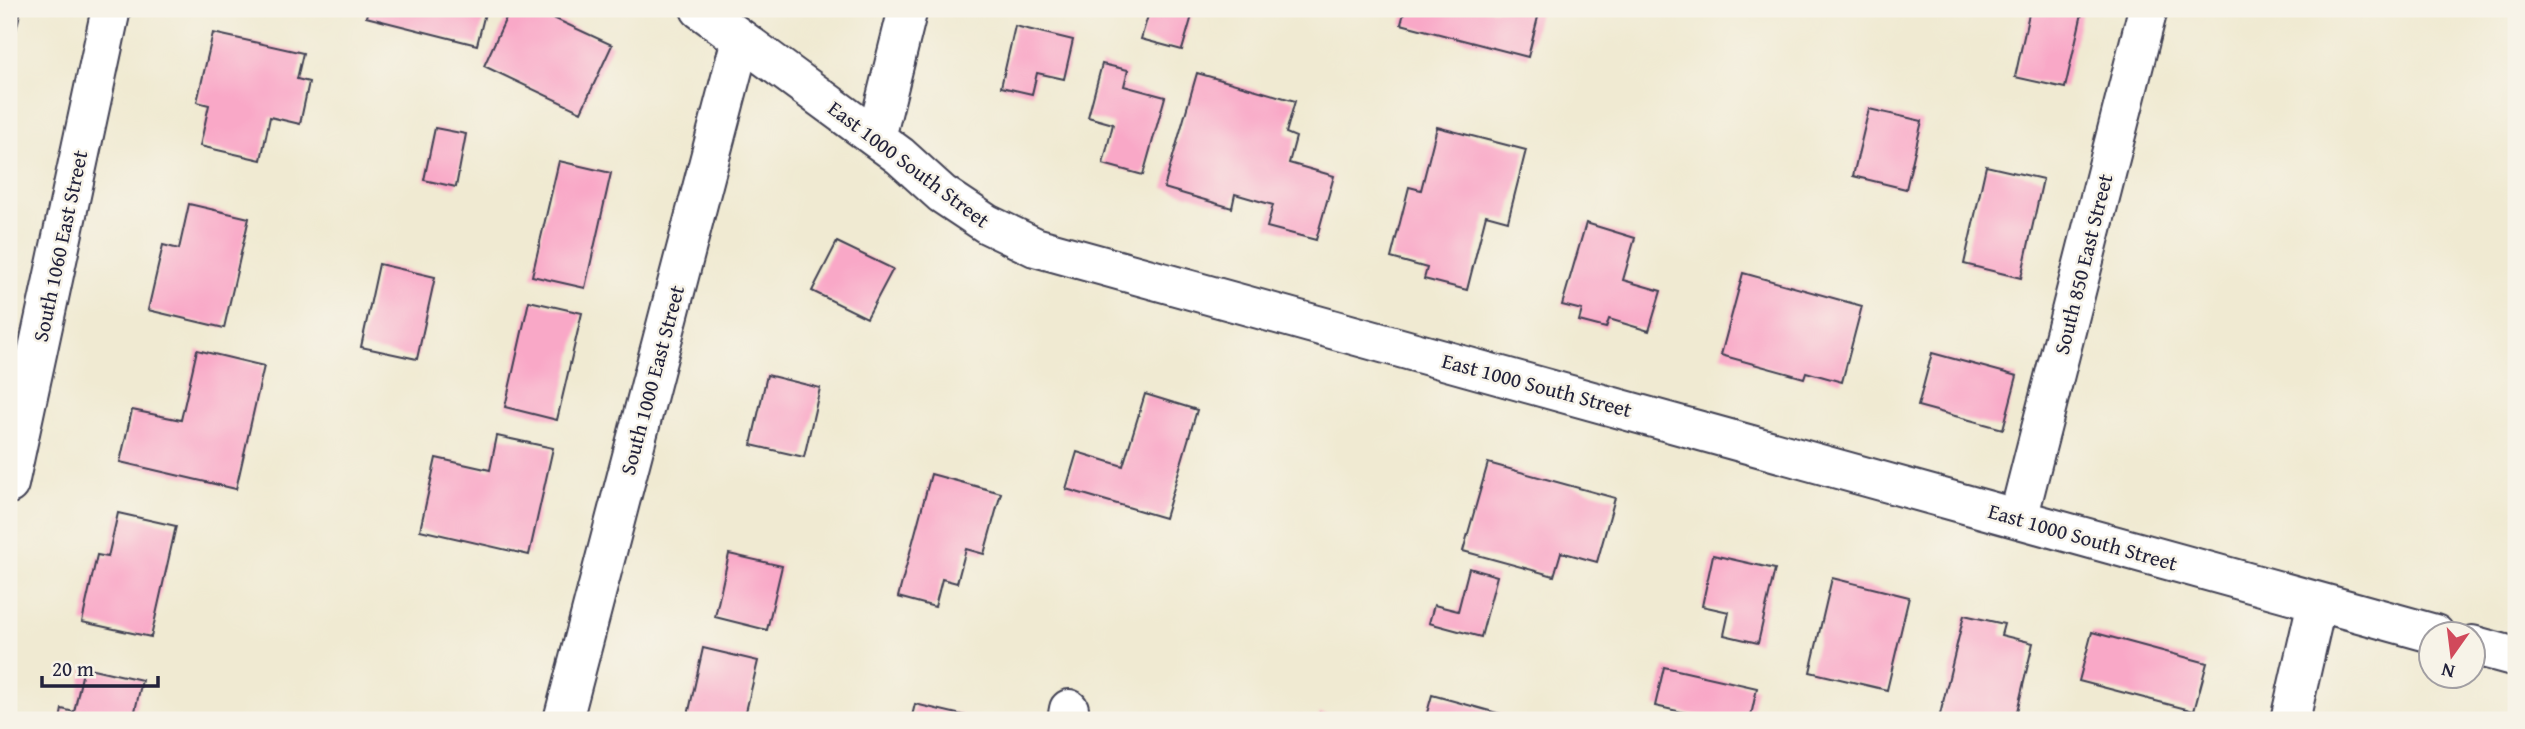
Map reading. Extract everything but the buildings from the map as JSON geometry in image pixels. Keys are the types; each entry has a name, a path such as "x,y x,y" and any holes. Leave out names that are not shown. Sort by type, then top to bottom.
{"street":[{"name":"South 1060 East Street","path":"9,484 111,9"},
{"name":"East 1000 South Street","path":"700,9 876,138 964,209 987,224 1035,247 2416,630"},
{"path":"876,138 908,9"},
{"name":"South 850 East Street","path":"2018,519 2148,9"},
{"name":"South 1000 East Street","path":"564,720 741,39"},
{"path":"2290,720 2317,602"},
{"path":"2486,649 2516,657"}]}
